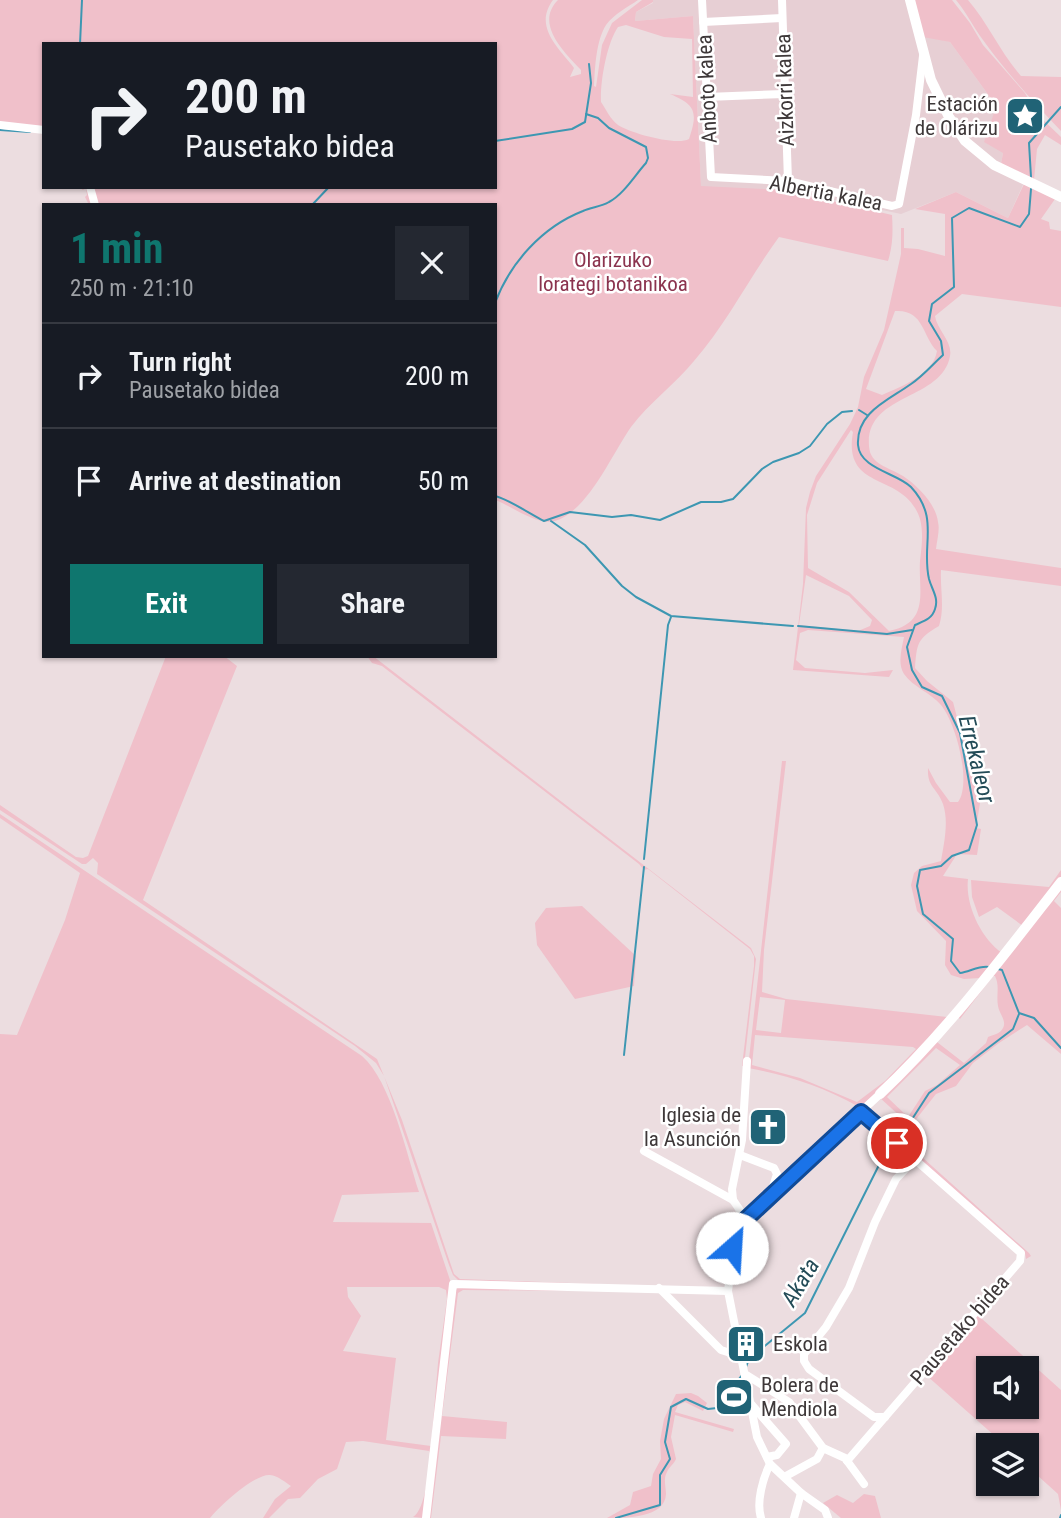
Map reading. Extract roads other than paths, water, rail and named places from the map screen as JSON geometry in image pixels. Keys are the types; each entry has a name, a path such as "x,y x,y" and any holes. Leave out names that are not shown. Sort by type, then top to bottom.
{"street":[{"name":"Anboto kalea","path":"702,0 711,177"},
{"name":"Aizkorri kalea","path":"782,0 788,181"},
{"path":"910,0 931,80 949,117 965,141 983,158 1061,197"},
{"path":"703,22 782,18"},
{"name":"Albertia kalea","path":"711,177 788,181 892,206 899,204 916,115 923,55"},
{"path":"706,97 784,94"},
{"path":"0,125 42,130"},
{"path":"828,1518 825,1510 801,1493 769,1460 757,1437 728,1291 732,1248 739,1228 934,1040 1061,882"},
{"path":"733,1200 732,1189 740,1155 747,1061"},
{"name":"Pausetako bidea","path":"847,1461 1020,1261 1021,1253 861,1112"},
{"path":"644,1151 733,1200 746,1219"},
{"path":"740,1155 774,1168 777,1174 769,1198"},
{"path":"885,1417 874,1417 809,1369 804,1361 804,1354 826,1327 849,1288 875,1222 896,1179 915,1159"},
{"path":"426,1518 453,1284 728,1291"},
{"path":"659,1288 721,1350 740,1356"},
{"path":"745,1374 789,1402 823,1448 847,1461 864,1484"},
{"path":"751,1403 786,1444 769,1460 760,1497 761,1518"},
{"path":"786,1476 817,1459 823,1448"},
{"path":"794,1518 801,1493"}],"waterway":[{"path":"80,42 82,0"},
{"path":"497,141 572,129 585,122 591,83 589,64"},
{"name":"Errekaleor","path":"1031,177 1029,143 1061,107"},
{"path":"497,298 509,274 541,237 568,218 614,199 646,163 646,147 609,128 598,118 586,114"},
{"path":"0,130 30,132"},
{"path":"314,203 327,189"},
{"name":"Errekaleor","path":"989,967 960,973 951,961 953,939 923,914 917,886 920,870 941,866 952,856 969,850 977,825 960,733 942,696 922,687 912,670 907,647 915,625 930,617 936,605 927,567 928,532 925,510 911,487 865,460 858,445 862,424 868,415 915,381 943,355 941,341 929,321 932,304 954,287 952,218 969,208 1020,227 1029,214 1031,189"},
{"path":"859,410 867,415"},
{"path":"497,496 544,521 570,512 612,517 631,515 660,520 701,502 733,499 762,469 810,446 827,424 842,412 852,411"},
{"path":"551,521 585,545 622,586 671,616 793,626"},
{"path":"644,859 671,617"},
{"path":"798,626 887,634 912,630"},
{"path":"624,1055 644,867"},
{"name":"Errekaleor","path":"998,969 1002,970 1019,1013 1034,1018 1061,1048"},
{"name":"Akata","path":"897,1137 905,1130 929,1093 1013,1029 1019,1014"},
{"name":"Akata","path":"746,1367 749,1359 805,1313 890,1143"},
{"name":"Akata","path":"616,1518 660,1505 660,1475 670,1459 665,1442 671,1407 686,1399 708,1409 717,1408 742,1375"}],"place":[{"name":"Estación de Olárizu","path":"1025,116"},
{"name":"Iglesia de la Asunción","path":"768,1127"},
{"name":"Eskola","path":"746,1344"},
{"name":"Bolera de Mendiola","path":"734,1397"}],"park label":[{"name":"Olarizuko lorategi botanikoa","path":"613,272"}]}
